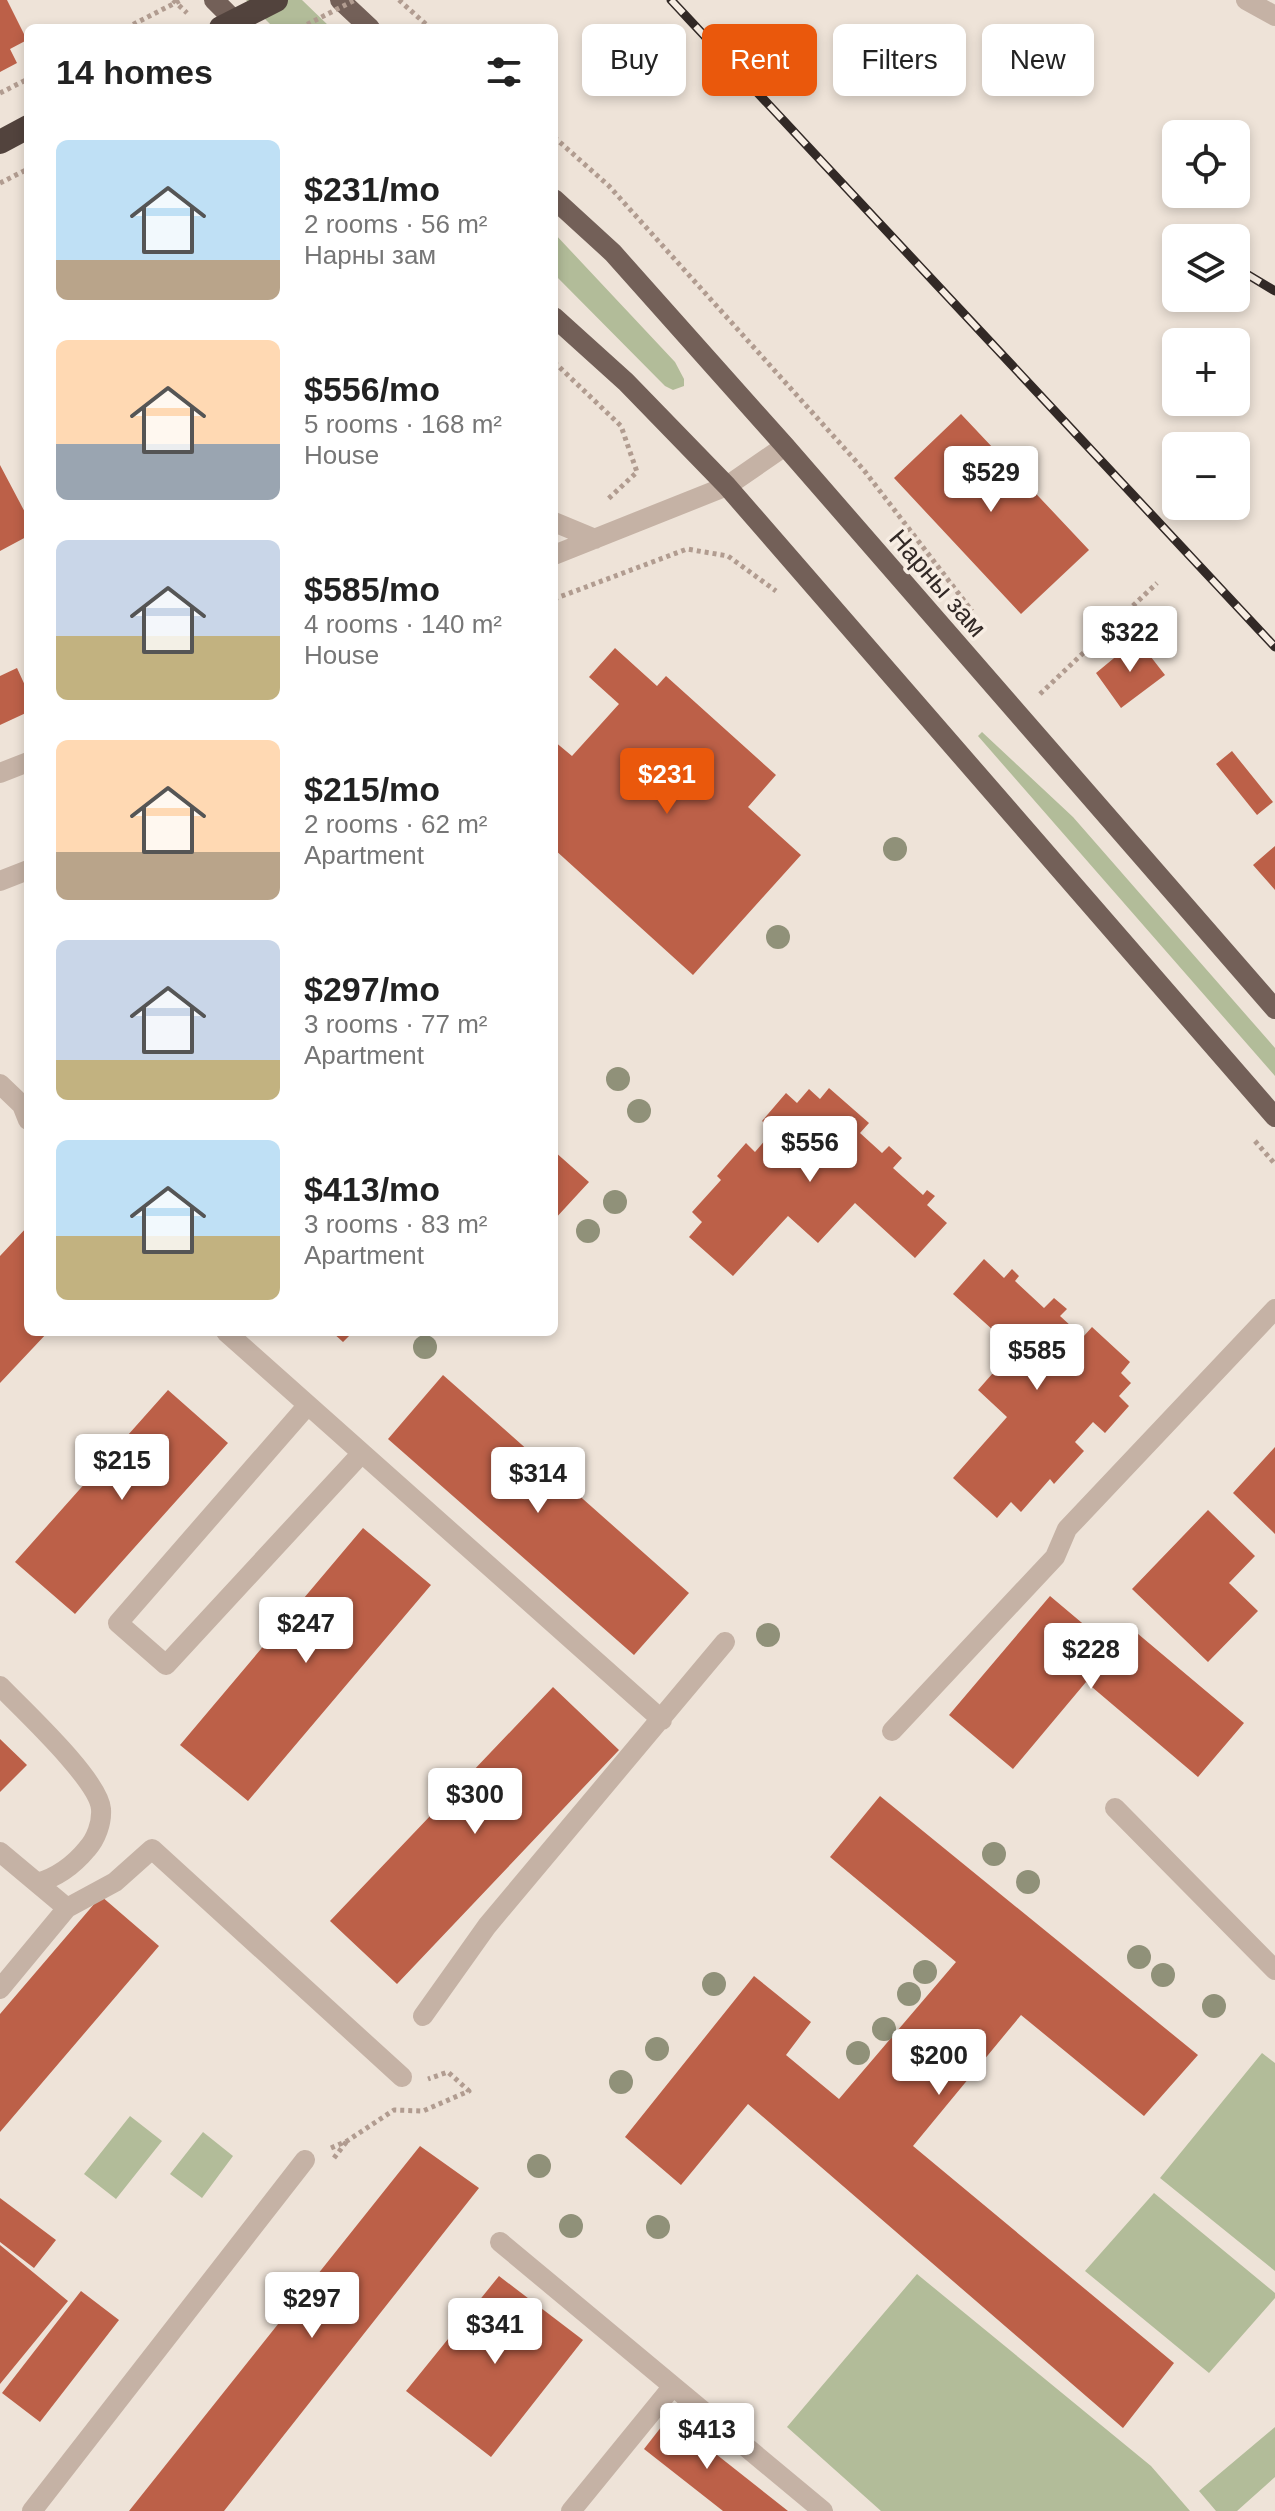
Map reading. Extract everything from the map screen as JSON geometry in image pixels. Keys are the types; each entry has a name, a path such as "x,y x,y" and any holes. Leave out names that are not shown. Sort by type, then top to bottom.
{"highway":[{"path":"229,24 276,0"},
{"path":"0,142 24,129"}],"main road":[{"path":"214,0 238,24"},
{"path":"340,0 366,24"},
{"name":"Нарны зам","path":"558,203 613,253 785,446 1275,1009"},
{"path":"558,321 626,382 727,486 1275,1117"}],"street":[{"path":"1246,0 1275,16"},
{"path":"558,553 727,486 785,446"},
{"path":"558,524 595,539"},
{"path":"0,773 24,764"},
{"path":"0,881 24,872"},
{"path":"0,1084 24,1110"},
{"path":"892,1731 1055,1557 1067,1529 1275,1309"},
{"path":"230,1336 662,1720"},
{"path":"307,1406 118,1623 166,1665 361,1454"},
{"path":"423,2016 487,1926 725,1642"},
{"path":"0,1686 82,1774 97,1797 101,1810 96,1839 76,1862 55,1878 37,1883"},
{"path":"1115,1808 1275,1970"},
{"path":"0,1989 67,1908 115,1882 152,1849 402,2077"},
{"path":"0,1852 67,1908"},
{"path":"32,2511 305,2160"},
{"path":"500,2242 823,2511"},
{"path":"571,2511 673,2386"}],"path":[{"path":"134,24 181,0"},
{"path":"308,24 355,0"},
{"path":"399,0 426,24"},
{"path":"0,93 24,81"},
{"path":"558,141 609,186 863,469"},
{"path":"0,183 24,171"},
{"path":"558,366 621,426 637,472 603,504"},
{"path":"558,597 687,549 728,556 781,595"},
{"path":"1040,694 1157,583"},
{"path":"1254,1140 1275,1164"},
{"path":"305,2160 347,2141 394,2110 423,2111 469,2091 448,2072"}],"green space":[{"path":"246,0 302,0 327,24 270,24"},
{"path":"558,237 675,362 684,379 684,386 673,390 665,386 558,278"},
{"path":"982,732 1073,817 1275,1048 1275,1076 978,736"},
{"path":"1262,2053 1275,2063 1275,2271 1160,2178"},
{"path":"130,2116 162,2141 116,2199 84,2174"},
{"path":"203,2132 233,2156 202,2198 170,2174"},
{"path":"1154,2193 1275,2293 1275,2298 1209,2373 1085,2271"},
{"path":"917,2274 1151,2466 1190,2511 881,2511 787,2427"},
{"path":"1275,2427 1275,2477 1237,2511 1216,2511 1199,2491"}],"building":[{"path":"0,0 7,0 24,34 24,42 10,49 17,63 0,72"},
{"path":"961,414 1089,550 1021,614 894,478"},
{"path":"0,465 24,510 24,538 0,551"},
{"path":"1137,639 1165,675 1121,708 1096,673"},
{"path":"615,648 657,686 666,676 776,775 748,807 801,855 693,975 558,853 558,744 572,756 619,704 589,677"},
{"path":"17,668 24,683 24,714 0,725 0,676"},
{"path":"1232,751 1273,802 1257,815 1216,764"},
{"path":"1275,846 1275,890 1253,865"},
{"path":"829,1088 869,1123 860,1133 882,1153 889,1146 902,1158 893,1168 923,1195 927,1190 935,1196 927,1205 947,1223 915,1258 855,1203 818,1243 788,1216 733,1276 689,1237 702,1222 692,1212 721,1180 717,1176 746,1143 755,1152 773,1131 762,1121 786,1093 797,1103 809,1089 820,1099"},
{"path":"558,1155 589,1182 558,1216"},
{"path":"24,1230 24,1336 44,1336 0,1383 0,1256"},
{"path":"984,1259 1004,1278 1012,1269 1019,1276 1015,1281 1044,1308 1054,1298 1067,1309 1060,1316 1083,1337 1092,1327 1130,1362 1121,1373 1131,1383 1119,1396 1129,1406 1105,1433 1093,1422 1075,1442 1084,1451 1054,1484 1050,1479 1021,1512 1011,1502 997,1518 953,1478 1007,1417 978,1390 1014,1349 953,1294"},
{"path":"443,1375 689,1593 634,1655 388,1439"},
{"path":"168,1390 228,1443 75,1614 15,1562"},
{"path":"1275,1447 1275,1534 1233,1493"},
{"path":"1208,1510 1255,1556 1229,1583 1258,1611 1208,1662 1132,1589"},
{"path":"363,1528 431,1585 248,1801 180,1745"},
{"path":"1050,1596 1113,1649 1131,1628 1244,1723 1198,1777 1086,1682 1013,1769 949,1715"},
{"path":"553,1687 619,1750 397,1984 330,1921"},
{"path":"0,1739 27,1765 0,1792"},
{"path":"880,1796 1198,2055 1144,2116 1021,2015 913,2146 1174,2363 1123,2428 748,2104 681,2185 625,2137 754,1976 811,2022 786,2055 839,2099 956,1962 830,1857"},
{"path":"101,1896 159,1946 0,2132 0,2014"},
{"path":"420,2146 479,2188 224,2511 129,2511"},
{"path":"0,2198 56,2240 34,2268 0,2242"},
{"path":"0,2245 68,2301 0,2384"},
{"path":"499,2276 583,2340 491,2457 406,2391"},
{"path":"81,2291 119,2320 40,2422 2,2393"},
{"path":"669,2417 788,2511 723,2511 644,2449"}],"railway":[{"path":"671,0 1275,647"},
{"path":"1250,276 1275,291"}]}
